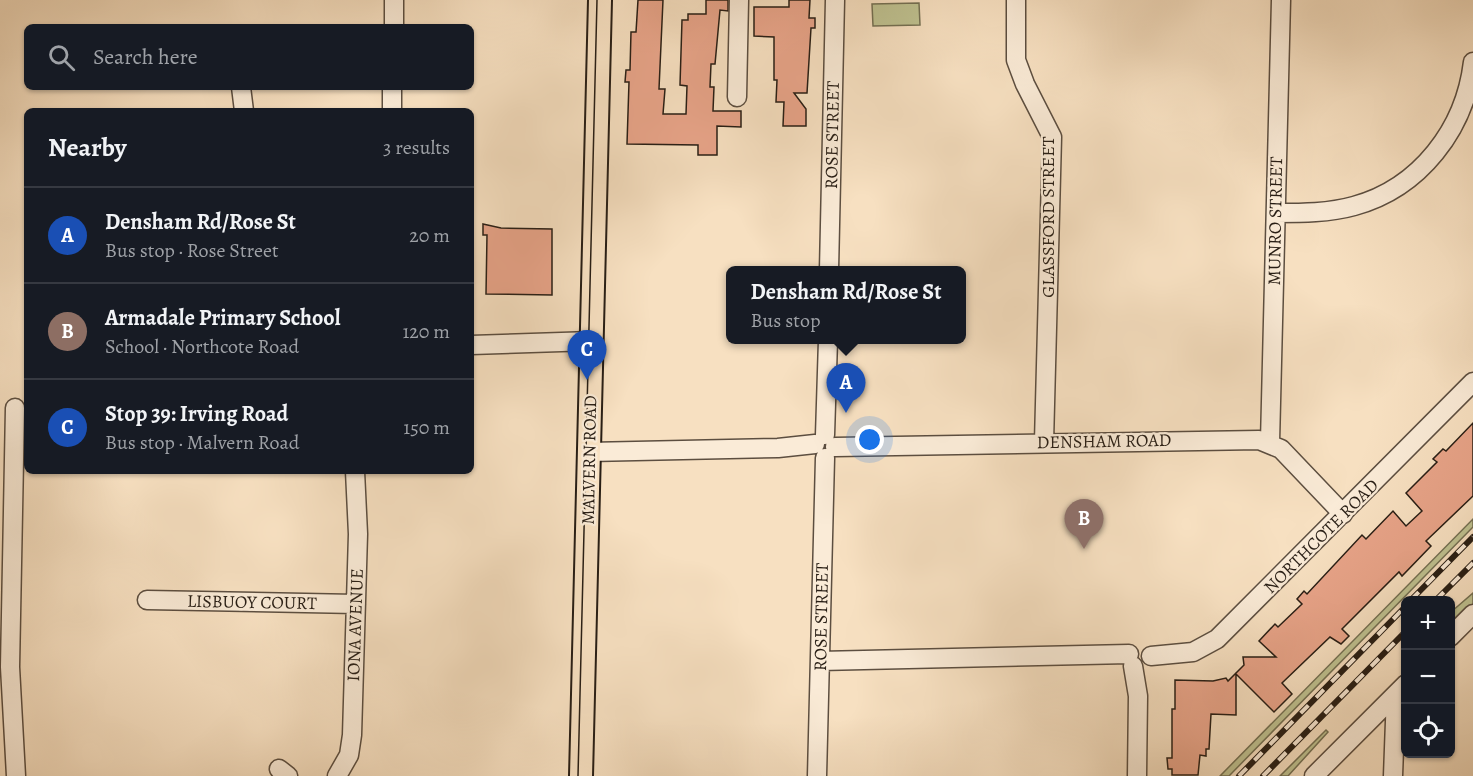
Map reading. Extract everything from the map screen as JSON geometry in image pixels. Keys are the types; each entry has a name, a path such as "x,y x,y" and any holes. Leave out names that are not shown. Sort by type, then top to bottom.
{"main road":[{"name":"MALVERN ROAD","path":"581,776 600,0"}],"street":[{"path":"394,0 394,24"},
{"path":"737,97 739,0"},
{"name":"ROSE STREET","path":"829,266 835,0"},
{"name":"GLASSFORD STREET","path":"1016,0 1016,60 1025,84 1052,138 1044,442"},
{"name":"MUNRO STREET","path":"1270,442 1281,0"},
{"path":"1276,213 1319,212 1356,206 1404,184 1422,169 1448,135 1466,98 1473,62"},
{"path":"241,90 244,108"},
{"path":"392,90 392,108"},
{"path":"474,345 592,341"},
{"name":"ROSE STREET","path":"817,776 828,344"},
{"name":"NORTHCOTE ROAD","path":"820,661 1139,661 1193,652 1211,644 1473,382"},
{"path":"14,408 10,667 16,776"},
{"name":"DENSHAM ROAD","path":"589,452 1232,438 1270,442"},
{"path":"1270,442 1289,457 1343,514"},
{"name":"IONA AVENUE","path":"337,776 346,761 351,746 358,509 355,474"},
{"name":"LISBUOY COURT","path":"147,600 356,604"},
{"path":"1455,633 1473,614"},
{"path":"1137,776 1139,661"},
{"path":"1314,776 1401,689"},
{"path":"1393,776 1401,689"}],"green space":[{"path":"919,3 920,25 873,26 872,4"},
{"path":"1473,519 1473,527 1405,596 1401,596 1401,600 1229,776 1220,776"},
{"path":"1473,593 1473,604 1455,623 1455,609"},
{"path":"1326,730 1328,732 1288,776 1280,776"}],"building":[{"path":"638,0 663,0 659,89 665,89 663,114 686,114 687,86 680,85 682,20 688,20 688,14 706,14 706,0 728,0 728,11 720,10 715,64 711,64 710,87 714,87 713,111 741,111 741,127 717,126 717,155 698,155 698,145 627,144 629,82 625,82 626,70 630,70 631,32 636,32"},
{"path":"789,0 810,0 809,18 815,18 815,28 811,28 807,93 794,93 806,109 806,126 783,126 784,102 776,102 774,37 754,36 754,7 789,7"},
{"path":"483,224 501,228 552,229 552,295 486,294 487,235 483,235"},
{"path":"1473,423 1473,496 1426,541 1431,546 1402,576 1399,572 1342,629 1349,636 1341,644 1330,637 1282,683 1292,694 1274,712 1236,674 1236,715 1211,714 1209,749 1206,749 1206,756 1200,755 1198,775 1172,775 1172,769 1168,769 1167,758 1172,758 1172,709 1175,709 1175,680 1213,681 1226,678 1228,681 1244,665 1243,657 1276,657 1259,641 1275,624 1278,627 1302,604 1297,599 1304,591 1307,594 1362,535 1366,539 1393,511 1406,526 1422,511 1406,493 1437,462 1433,459 1443,449 1446,451"}],"tram line":[{"path":"578,776 597,0"}],"railway":[{"path":"1415,596 1473,537"},
{"path":"1440,596 1473,563"},
{"path":"1239,776 1401,611"},
{"path":"1263,776 1401,636"}],"place":[{"name":"Stop 39: Irving Road","path":"587,380"},
{"name":"Densham Rd/Rose St","path":"846,413"},
{"name":"Armadale Primary School","path":"1084,549"}]}
